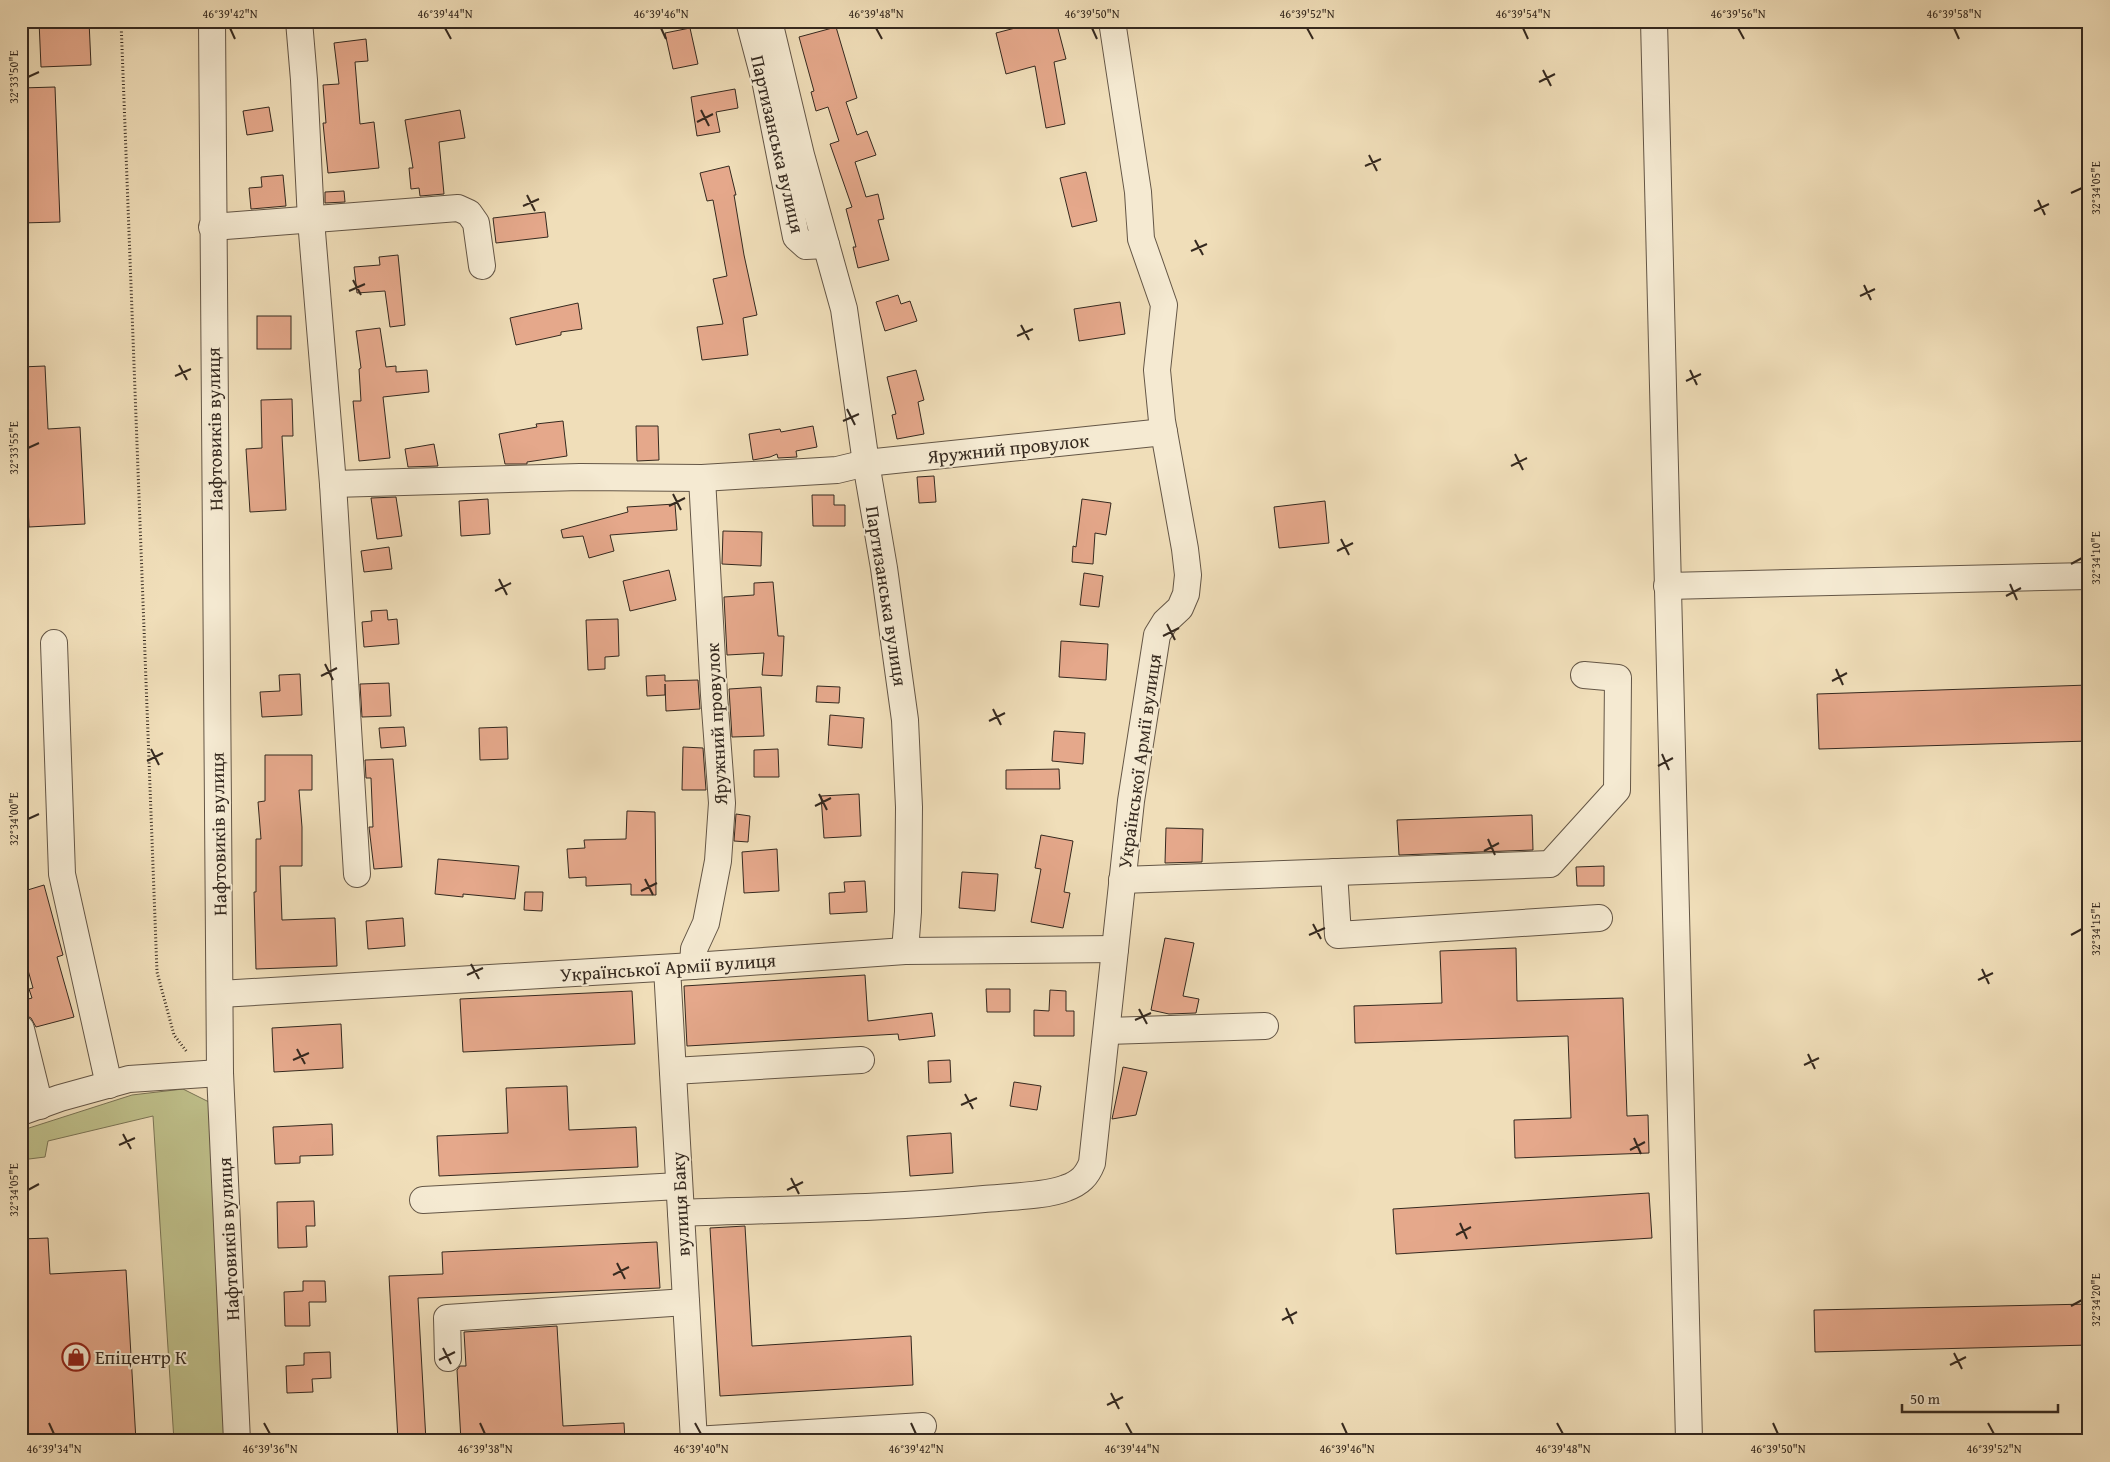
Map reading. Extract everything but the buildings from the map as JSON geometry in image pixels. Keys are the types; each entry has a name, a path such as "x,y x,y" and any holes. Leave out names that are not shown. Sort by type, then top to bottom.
{"street":[{"name":"Нафтовиків вулиця","path":"212,21 212,227 220,994 211,1073 237,1441"},
{"path":"299,21 311,220 333,484 357,874"},
{"name":"Партизанська вулиця","path":"749,21 766,85 796,237 806,246 826,246"},
{"name":"Партизанська вулиця","path":"769,21 801,155 844,309 866,463 884,568 905,720 909,807 908,912 905,951"},
{"name":"Української Армії вулиця","path":"681,1213 933,1204 1064,1190 1078,1183 1088,1174 1092,1163 1131,801 1157,635 1166,622 1180,608 1186,594 1188,575 1186,549 1164,432 1157,370 1164,305 1141,240 1138,192 1112,21"},
{"path":"1654,21 1689,1441"},
{"path":"212,227 458,208 470,213 476,224 482,266"},
{"name":"Яружний провулок","path":"333,484 580,477 702,478 837,470 866,463 1164,432"},
{"name":"Яружний провулок","path":"693,966 694,949 706,923 718,862 722,803 702,478"},
{"path":"1667,586 2089,576"},
{"path":"54,643 62,874 109,1085"},
{"path":"1122,880 1550,864 1617,790 1618,678 1584,675"},
{"path":"1334,872 1338,936 1599,918"},
{"name":"Української Армії вулиця","path":"220,994 667,968 905,951 1115,949"},
{"name":"вулиця Баку","path":"667,968 694,1440"},
{"path":"1107,1031 1264,1026"},
{"path":"21,1029 30,1109 129,1079 211,1073"},
{"path":"673,1071 861,1060"},
{"path":"423,1200 679,1186"},
{"path":"448,1358 447,1318 686,1302"},
{"path":"694,1440 922,1426"}],"path":[{"path":"121,21 157,972 174,1035 211,1073"}],"green space":[{"path":"183,1089 211,1103 225,1441 174,1441 153,1116 48,1141 45,1157 21,1160 21,1133 29,1128 132,1095"}],"place":[{"name":"Епіцентр К","path":"76,1357"}]}
